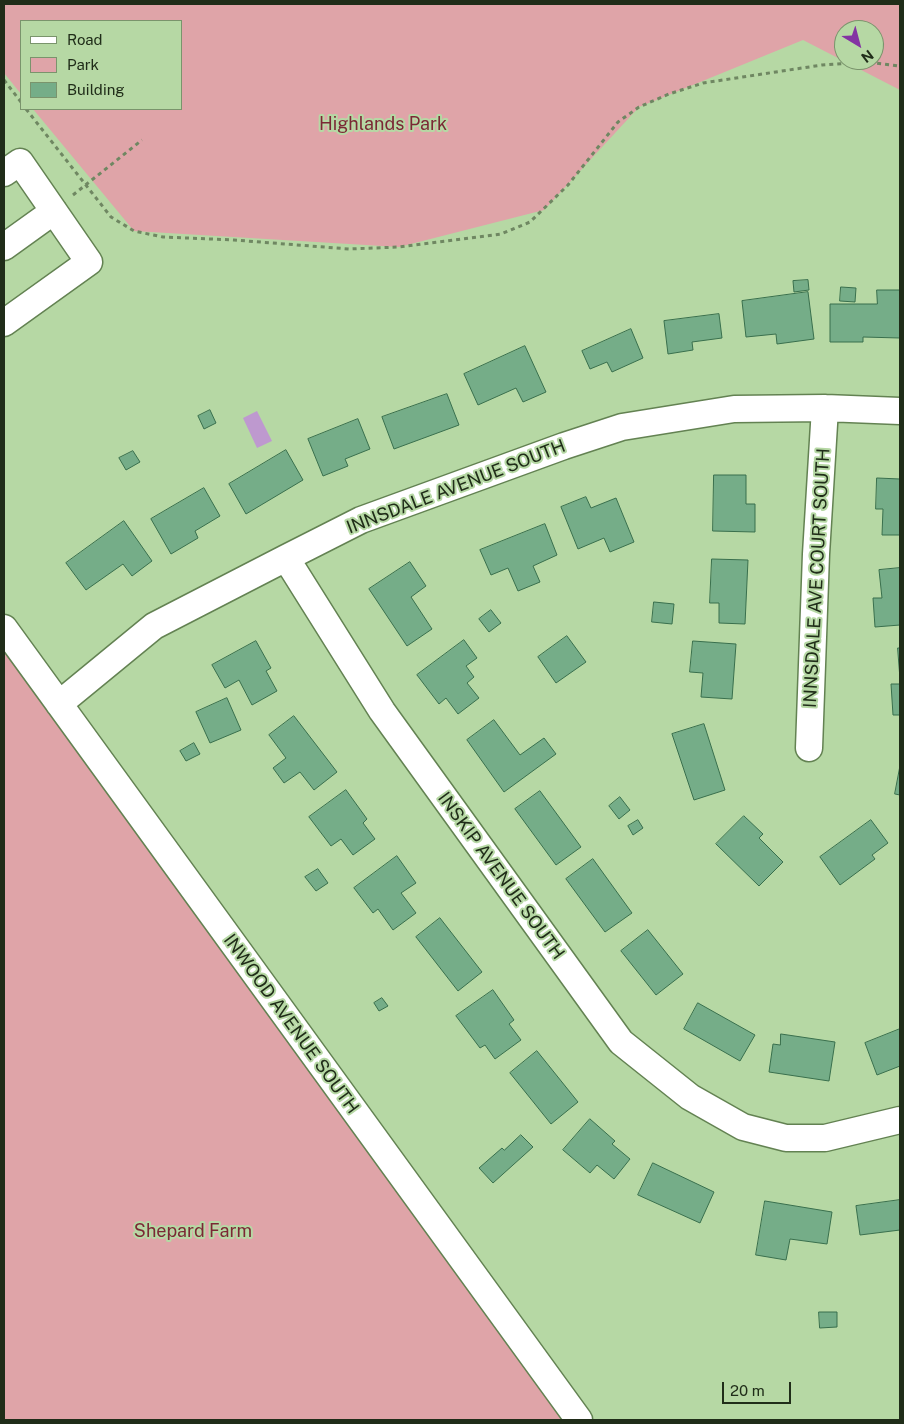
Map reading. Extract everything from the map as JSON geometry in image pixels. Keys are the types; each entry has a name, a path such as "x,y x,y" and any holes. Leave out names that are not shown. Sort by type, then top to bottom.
{"street":[{"path":"4,173 20,162 90,262 4,323"},
{"path":"4,247 54,211"},
{"name":"INNSDALE AVENUE SOUTH","path":"59,704 154,626 286,558 361,520 564,446 622,427 734,409 825,408 900,411"},
{"name":"INNSDALE AVE COURT SOUTH","path":"809,748 816,554 825,408"},
{"name":"INSKIP AVENUE SOUTH","path":"286,558 382,710 621,1042 690,1097 743,1127 786,1138 825,1138 900,1120"},
{"name":"INWOOD AVENUE SOUTH","path":"4,628 579,1420"}],"path":[{"path":"27,110 111,217 134,231 163,237 234,240 349,250 399,247 501,234 530,222 568,185 618,122 639,107 669,94 703,83 822,65 866,62 900,66"},
{"path":"4,80 20,101"},
{"path":"54,211 142,140"}],"green space":[{"name":"Highlands Park","path":"4,4 900,4 900,90 861,70 884,70 884,20 834,20 834,56 803,40 639,107 544,210 399,247 134,231 34,110 182,110 182,20 20,20 20,93 4,73"},
{"name":"Shepard Farm","path":"4,649 564,1420 4,1420"}],"shaded area":[{"path":"257,411 272,441 257,448 243,418"}],"building":[{"path":"808,280 809,290 794,292 793,281"},
{"path":"841,287 856,288 855,302 840,301"},
{"path":"877,290 900,290 900,338 863,337 863,342 830,342 830,304 877,304"},
{"path":"808,292 814,339 777,344 776,334 746,337 742,301"},
{"path":"719,314 722,338 692,342 693,350 668,354 664,321"},
{"path":"631,329 643,358 612,372 607,362 590,369 582,351"},
{"path":"525,346 546,392 523,402 516,388 478,405 464,374"},
{"path":"447,394 459,425 394,449 382,417"},
{"path":"210,410 216,423 204,429 198,416"},
{"path":"358,419 370,449 345,459 348,466 323,476 308,439"},
{"path":"286,450 303,480 246,514 229,484"},
{"path":"133,451 140,462 126,470 119,458"},
{"path":"714,475 746,475 746,504 755,504 755,532 713,531"},
{"path":"877,478 900,479 900,535 882,535 883,509 876,509"},
{"path":"204,488 220,516 195,531 198,538 171,554 151,519"},
{"path":"586,497 591,508 616,498 634,542 610,552 604,538 578,549 561,507"},
{"path":"124,521 152,561 132,576 123,564 86,590 66,563"},
{"path":"545,524 557,555 533,566 540,582 518,591 508,568 491,575 480,550"},
{"path":"712,559 748,560 745,624 719,623 719,603 710,603"},
{"path":"410,562 426,586 411,597 432,629 407,646 369,589"},
{"path":"900,568 900,625 875,627 873,598 882,598 879,570"},
{"path":"654,602 674,604 672,624 652,622"},
{"path":"491,610 501,623 489,632 479,619"},
{"path":"567,636 586,662 556,683 538,657"},
{"path":"464,640 477,658 466,666 474,677 467,683 479,698 458,714 446,698 439,704 417,675"},
{"path":"256,641 271,668 266,671 277,691 252,705 239,680 225,688 212,665"},
{"path":"693,641 736,644 732,699 701,697 703,673 690,672"},
{"path":"898,648 900,648 900,684"},
{"path":"891,684 900,684 900,715 893,715"},
{"path":"227,698 241,730 210,743 196,712"},
{"path":"294,716 337,772 314,790 300,772 284,783 273,768 286,758 269,735"},
{"path":"494,720 520,755 544,738 556,754 504,792 467,740"},
{"path":"704,724 725,790 694,800 672,734"},
{"path":"194,743 200,754 186,761 180,751"},
{"path":"900,766 900,795 895,794"},
{"path":"346,790 367,819 363,823 375,839 353,855 341,839 331,846 309,817"},
{"path":"540,791 581,847 556,865 515,809"},
{"path":"620,797 630,810 619,819 609,806"},
{"path":"744,816 763,834 759,838 783,862 759,886 716,844"},
{"path":"638,820 643,828 633,835 628,826"},
{"path":"871,820 888,843 872,855 875,859 840,885 820,857"},
{"path":"397,856 416,883 401,893 416,913 393,930 378,909 373,913 354,888"},
{"path":"593,859 632,913 605,932 566,879"},
{"path":"318,869 328,883 316,891 305,877"},
{"path":"440,918 482,972 458,991 416,937"},
{"path":"648,930 683,974 656,995 621,951"},
{"path":"493,990 514,1020 509,1024 521,1040 495,1059 485,1045 480,1048 456,1016"},
{"path":"382,998 388,1006 379,1011 374,1003"},
{"path":"698,1003 755,1035 740,1061 684,1029"},
{"path":"900,1029 900,1066 877,1075 865,1043"},
{"path":"781,1034 835,1042 829,1081 769,1072 773,1044 780,1045"},
{"path":"537,1051 578,1102 551,1124 510,1073"},
{"path":"590,1119 615,1141 612,1144 630,1159 614,1179 597,1165 590,1173 563,1150"},
{"path":"521,1135 533,1147 493,1183 479,1168 502,1148 504,1150"},
{"path":"653,1163 714,1192 700,1223 638,1195"},
{"path":"900,1200 900,1230 860,1235 856,1206"},
{"path":"765,1201 832,1212 827,1244 790,1239 786,1260 756,1255"},
{"path":"819,1312 837,1312 837,1327 820,1328"}]}
